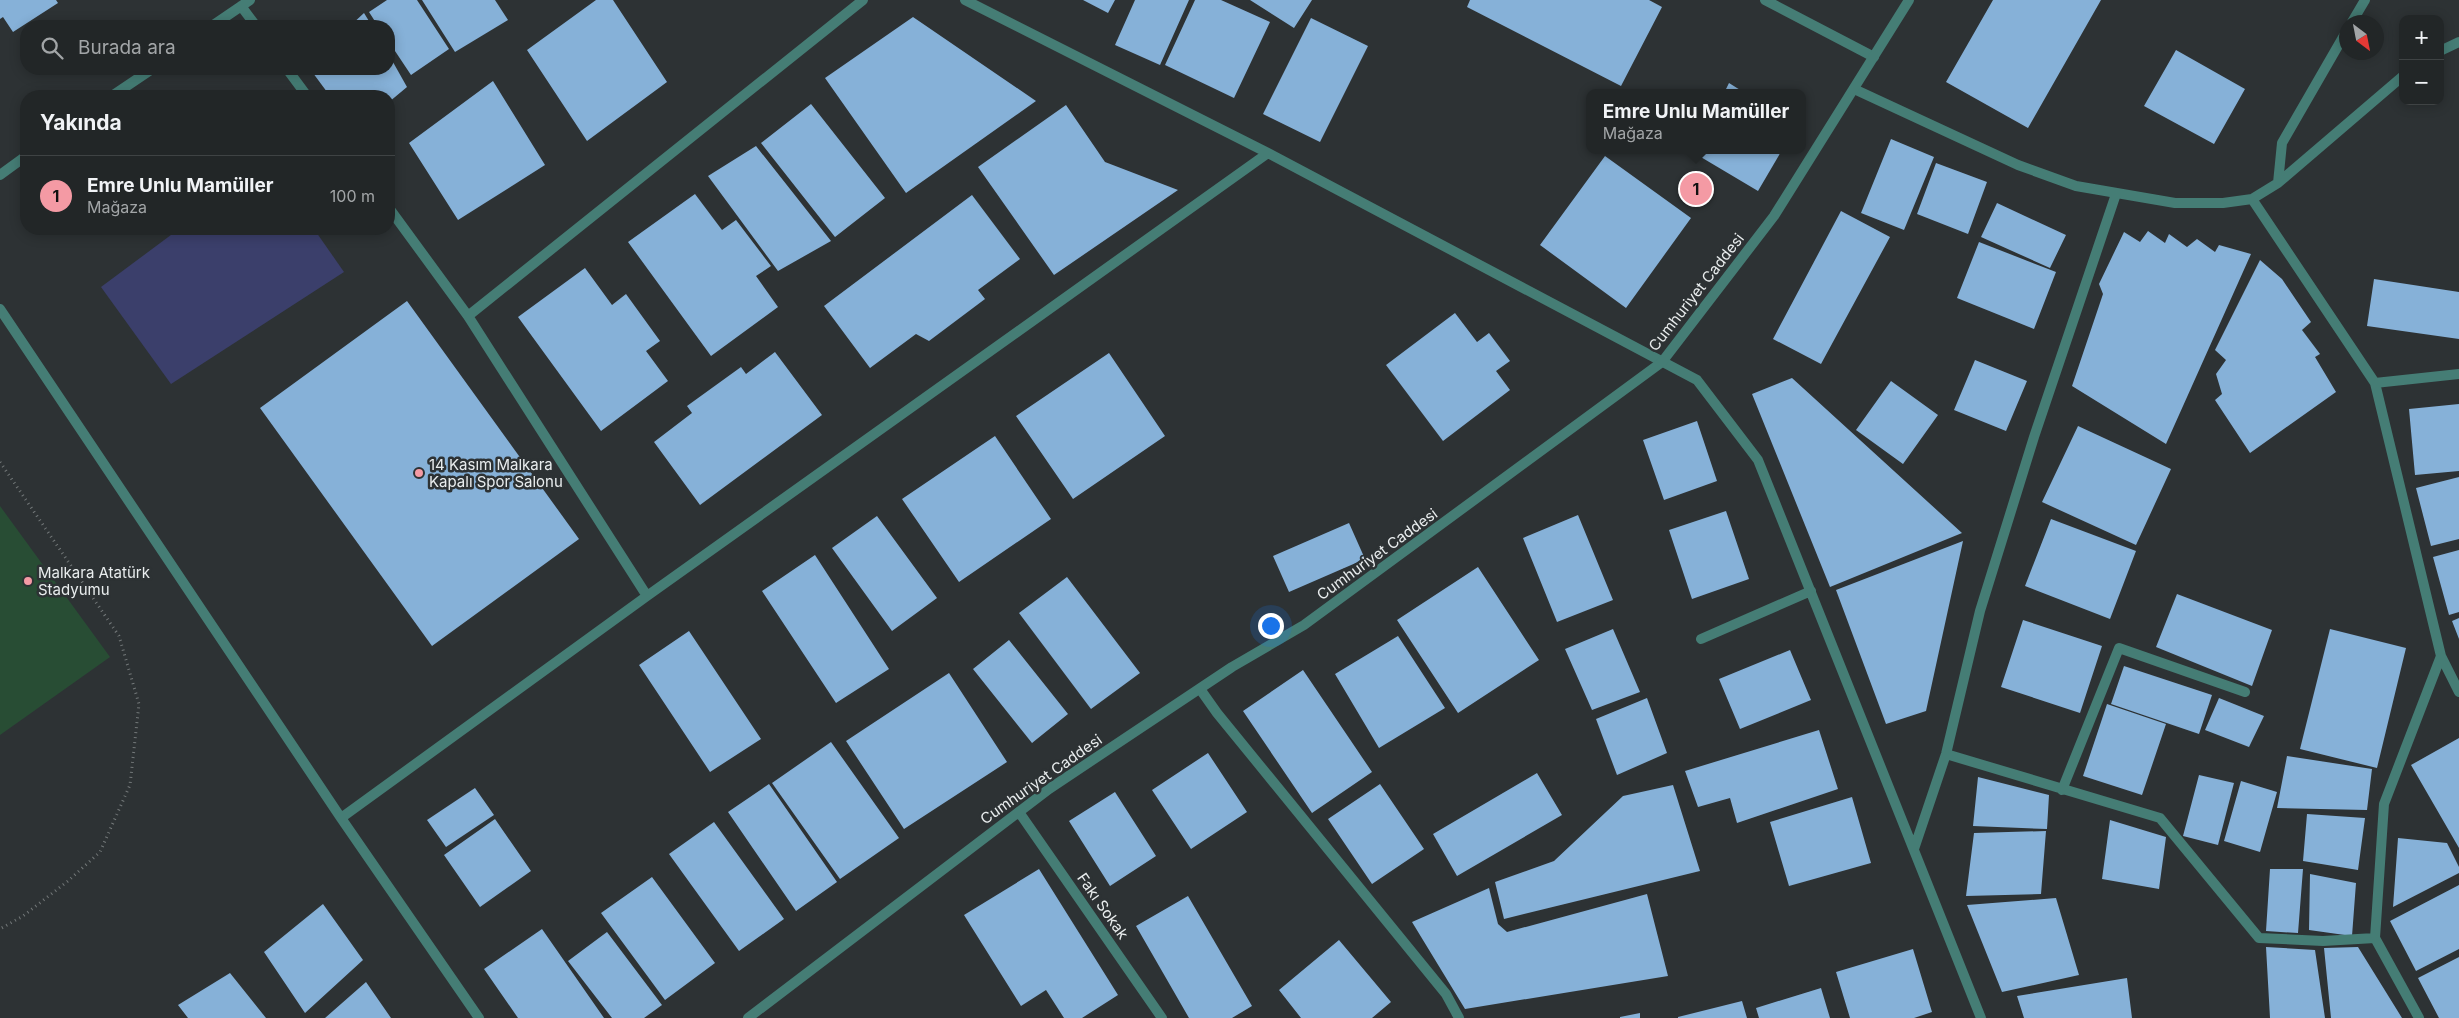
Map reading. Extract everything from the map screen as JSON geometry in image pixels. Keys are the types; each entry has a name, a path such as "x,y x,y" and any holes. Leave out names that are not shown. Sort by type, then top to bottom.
{"street":[{"path":"468,316 862,0"},
{"path":"965,0 1268,153 1697,380 1758,460 1981,1018"},
{"path":"1765,0 1874,57"},
{"name":"Cumhuriyet Caddesi","path":"748,1018 1049,788 1200,689 1304,625 1662,362 1774,216 1909,0"},
{"path":"2356,15 2365,0"},
{"path":"221,20 246,3 253,20"},
{"path":"2444,48 2459,42"},
{"path":"2278,183 2282,143 2339,44"},
{"path":"121,90 143,75"},
{"path":"291,75 303,90"},
{"path":"1854,89 2018,165 2076,186 2175,204 2223,203 2252,199 2278,183 2399,79"},
{"path":"341,818 647,596 1268,153"},
{"path":"0,175 20,160"},
{"path":"1914,849 1946,754 1980,611 2034,437 2116,194"},
{"path":"2252,199 2375,383 2441,656 2459,692"},
{"path":"395,216 468,316 647,596"},
{"path":"0,309 341,818 479,1018"},
{"path":"2375,383 2459,374"},
{"path":"1702,639 1811,591"},
{"path":"2062,790 2119,648 2245,692"},
{"path":"2419,1018 2375,938 2384,804 2441,656"},
{"path":"1200,689 1217,713 1446,994 1459,1018"},
{"path":"1946,754 2160,818 2259,938 2323,941 2375,938"},
{"name":"Fakı Sokak","path":"1019,812 1162,1018"}],"path":[{"path":"0,462 119,636 139,704 130,785 100,852 68,881 22,916 0,929"}],"green space":[{"name":"Malkara Atatürk Stadyumu","path":"0,506 110,657 0,735"}],"water":[{"path":"171,235 318,235 344,272 171,384 101,287"}],"building":[{"path":"0,0 56,0 58,3 32,20 20,20 20,27 13,32 3,17 0,19"},
{"path":"387,0 417,0 449,49 411,75 395,51 395,20 374,20 369,12"},
{"path":"422,0 495,0 508,20 455,52"},
{"path":"596,0 613,0 667,82 587,141 527,50"},
{"path":"1083,0 1115,0 1108,13"},
{"path":"1135,0 1189,0 1160,65 1115,45"},
{"path":"1195,0 1221,0 1270,22 1234,98 1165,65"},
{"path":"1250,0 1312,0 1294,28"},
{"path":"1470,0 1649,0 1662,7 1621,86 1467,7"},
{"path":"1993,0 2101,0 2028,128 1946,82"},
{"path":"364,13 368,20 356,20"},
{"path":"913,17 1036,101 906,193 825,78"},
{"path":"1311,18 1368,46 1320,142 1263,114"},
{"path":"2176,50 2245,89 2214,144 2144,106"},
{"path":"395,66 407,87 395,97 395,90 326,90 314,75 395,75"},
{"path":"493,81 545,165 458,220 409,143"},
{"path":"1729,83 1739,89 1726,89"},
{"path":"811,104 885,198 835,237 761,143"},
{"path":"1066,105 1105,162 1178,190 1054,275 978,167"},
{"path":"1891,139 1934,157 1904,230 1861,213"},
{"path":"756,146 831,241 778,271 708,176"},
{"path":"1696,154 1780,154 1758,191"},
{"path":"1605,156 1691,218 1626,308 1540,245"},
{"path":"1936,163 1987,182 1968,234 1917,214"},
{"path":"695,194 722,230 736,220 771,266 756,276 778,307 711,356 628,242"},
{"path":"972,195 1020,259 978,290 985,299 929,341 916,334 870,368 824,306"},
{"path":"1997,203 2066,235 2050,268 1981,237"},
{"path":"1841,211 1890,237 1821,364 1773,339"},
{"path":"2148,231 2165,243 2169,234 2187,247 2197,239 2215,252 2219,245 2251,254 2166,444 2072,386 2103,294 2099,284 2124,232 2140,242"},
{"path":"1979,242 2056,272 2034,329 1957,298"},
{"path":"2260,260 2282,279 2311,322 2302,330 2320,354 2315,357 2336,392 2250,453 2215,400 2222,394 2216,374 2226,360 2215,350"},
{"path":"585,268 612,305 626,294 660,341 646,351 668,381 601,431 518,317"},
{"path":"2374,279 2459,292 2459,339 2367,326"},
{"name":"14 Kasım Malkara Kapalı Spor Salonu","path":"407,301 579,539 432,646 260,408"},
{"path":"1455,313 1477,342 1489,333 1510,361 1496,371 1510,390 1443,441 1386,365"},
{"path":"775,352 822,415 700,505 654,442 692,413 687,406 741,367 746,374"},
{"path":"1109,353 1165,436 1073,499 1016,416"},
{"path":"1975,360 2027,381 2006,431 1954,410"},
{"path":"1792,378 1962,533 1830,587 1752,394"},
{"path":"1891,381 1938,415 1903,464 1856,430"},
{"path":"2459,404 2459,471 2415,475 2409,409"},
{"path":"1697,421 1717,481 1664,500 1643,440"},
{"path":"2078,426 2171,469 2136,545 2042,502"},
{"path":"995,436 1051,519 959,582 902,499"},
{"path":"2459,477 2459,539 2431,546 2416,488"},
{"path":"1726,511 1749,579 1692,599 1669,530"},
{"path":"1578,515 1613,600 1557,622 1523,538"},
{"path":"877,516 937,598 892,631 832,548"},
{"path":"2051,519 2136,551 2110,619 2025,586"},
{"path":"1349,523 1365,559 1289,592 1273,556"},
{"path":"1963,541 1926,711 1886,724 1836,590"},
{"path":"2459,550 2459,612 2449,615 2433,557"},
{"path":"815,555 889,669 836,703 762,591"},
{"path":"1478,567 1539,660 1458,713 1397,620"},
{"path":"1067,577 1140,673 1091,709 1019,613"},
{"path":"2177,594 2272,630 2252,686 2156,647"},
{"path":"2459,618 2459,639 2452,621"},
{"path":"2023,620 2102,646 2080,713 2001,687"},
{"path":"1613,629 1640,692 1592,710 1565,649"},
{"path":"2330,629 2406,648 2377,768 2300,749"},
{"path":"689,631 761,739 710,772 639,665"},
{"path":"1398,636 1445,708 1379,748 1335,674"},
{"path":"1009,640 1068,714 1032,743 973,669"},
{"path":"1790,650 1811,700 1740,729 1719,679"},
{"path":"2124,666 2212,695 2199,734 2111,704"},
{"path":"1303,670 1372,772 1312,813 1243,711"},
{"path":"949,673 1007,762 904,829 846,741"},
{"path":"1647,698 1667,753 1617,775 1596,719"},
{"path":"2219,698 2264,716 2249,747 2205,730"},
{"path":"2107,704 2166,724 2142,795 2083,776"},
{"path":"1819,730 1838,789 1737,823 1730,798 1698,807 1685,771"},
{"path":"2459,738 2459,848 2411,765"},
{"path":"831,742 899,838 840,879 772,783"},
{"path":"1208,753 1247,812 1191,849 1152,790"},
{"path":"2287,756 2372,769 2367,810 2277,808"},
{"path":"1537,773 1562,815 1457,876 1433,834"},
{"path":"2199,775 2234,783 2218,845 2183,836"},
{"path":"1978,777 2049,795 2047,829 1973,826"},
{"path":"2241,781 2277,792 2260,852 2224,841"},
{"path":"769,784 837,882 796,911 728,812"},
{"path":"1380,784 1424,849 1372,884 1328,819"},
{"path":"1673,785 1700,871 1504,919 1495,882 1554,861 1623,796"},
{"path":"475,788 494,815 446,847 427,820"},
{"path":"1115,792 1156,856 1110,886 1069,821"},
{"path":"1852,797 1871,863 1789,886 1770,822"},
{"path":"2307,814 2365,818 2358,870 2303,861"},
{"path":"495,819 531,871 480,907 444,855"},
{"path":"2110,820 2166,837 2159,889 2102,879"},
{"path":"714,822 784,919 739,951 669,854"},
{"path":"2046,831 2041,894 1966,896 1974,833"},
{"path":"2398,838 2447,843 2459,867 2459,873 2393,907"},
{"path":"1039,869 1118,995 1082,1018 1064,1018 1046,990 1021,1006 964,915"},
{"path":"2270,869 2303,869 2298,933 2266,931"},
{"path":"2310,874 2356,883 2352,936 2309,930"},
{"path":"652,877 715,963 665,1000 601,913"},
{"path":"2459,885 2459,949 2416,971 2390,921"},
{"path":"1489,888 1498,924 1507,932 1647,894 1668,976 1465,1009 1412,922"},
{"path":"1188,896 1252,1006 1232,1018 1189,1018 1136,926"},
{"path":"2056,898 2079,975 2002,992 1967,905"},
{"path":"323,904 363,960 305,1013 264,952"},
{"path":"542,929 604,1018 518,1018 484,969"},
{"path":"607,932 662,1005 644,1018 612,1018 568,961"},
{"path":"1339,940 1391,1002 1372,1018 1301,1018 1279,990"},
{"path":"2266,947 2315,950 2325,1018 2270,1018"},
{"path":"2358,947 2402,1018 2331,1018 2324,948"},
{"path":"1913,949 1932,1012 1914,1018 1850,1018 1836,972"},
{"path":"2459,957 2459,1018 2439,1018 2418,978"},
{"path":"230,973 266,1018 188,1018 178,1005"},
{"path":"2127,978 2132,1018 2024,1018 2017,996"},
{"path":"366,982 391,1018 325,1018"},
{"path":"1821,988 1830,1018 1759,1018 1756,1008"},
{"path":"1742,1001 1747,1018 1678,1018 1678,1017"},
{"path":"1640,1013 1640,1018 1620,1018 1620,1017"}],"place":[{"name":"Emre Unlu Mamüller","path":"1696,189"},
{"name":"14 Kasım Malkara Kapalı Spor Salonu","path":"419,473"},
{"name":"Malkara Atatürk Stadyumu","path":"28,581"}]}
